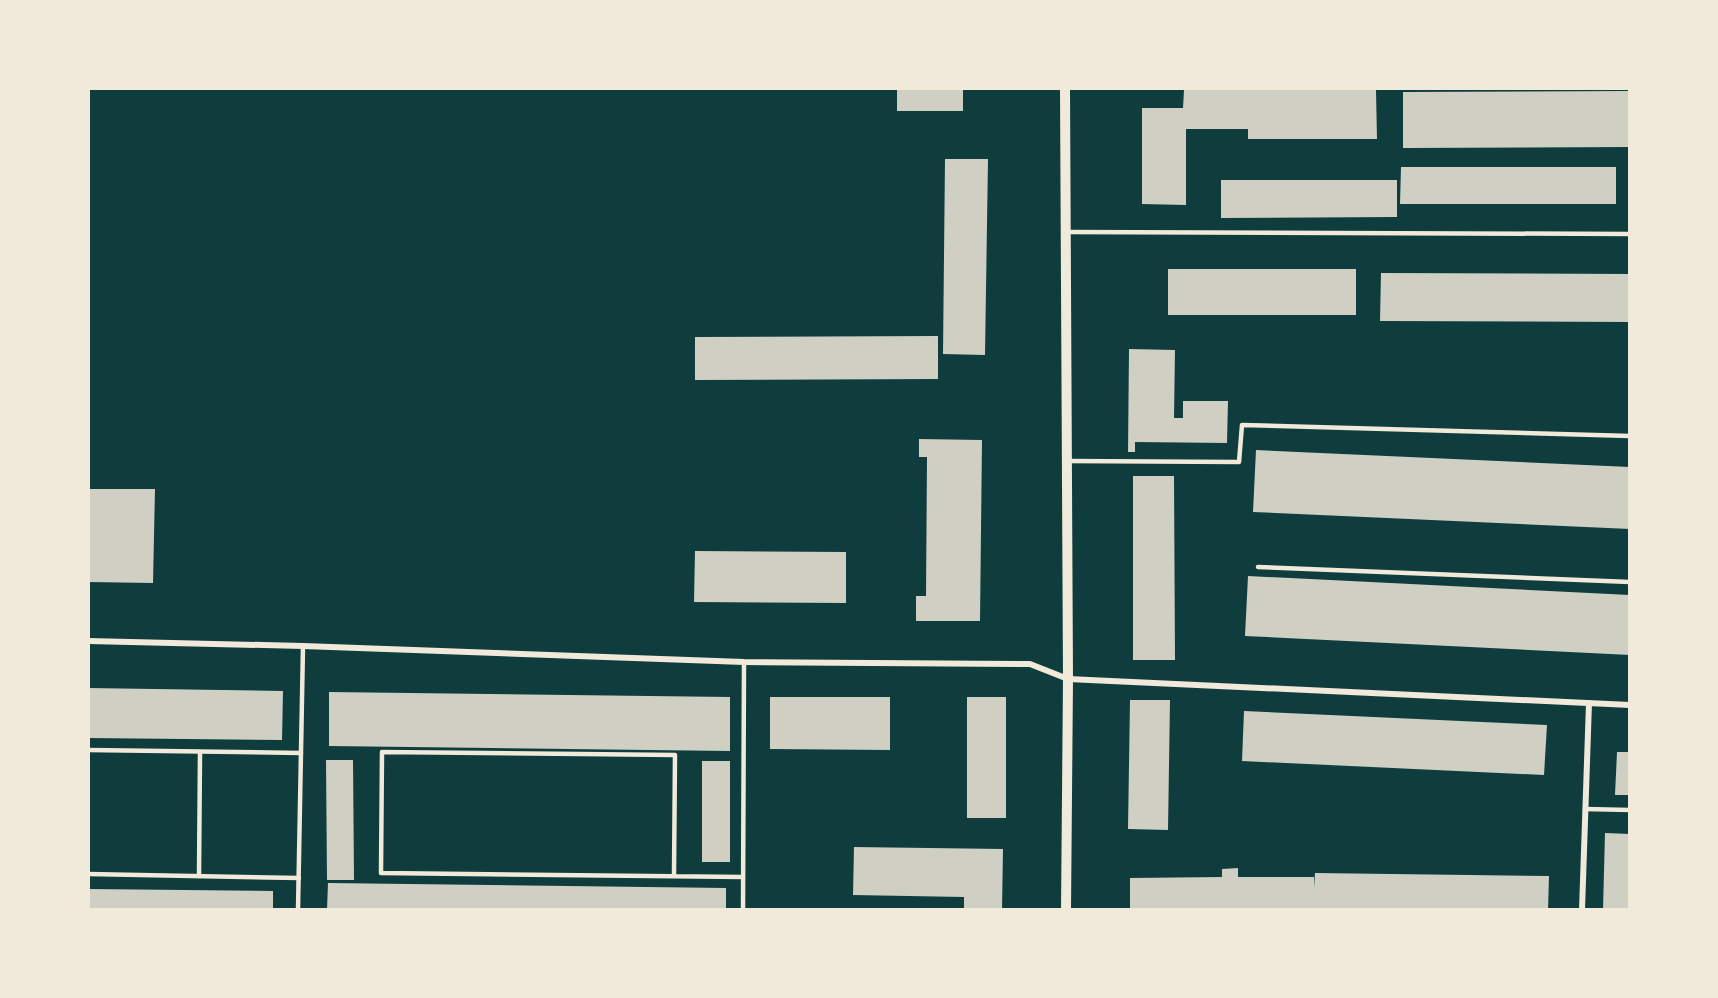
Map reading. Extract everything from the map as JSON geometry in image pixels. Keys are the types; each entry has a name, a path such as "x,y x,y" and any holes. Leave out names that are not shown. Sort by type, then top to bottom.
{"street":[{"path":"1065,88 1068,679 1065,909"},
{"path":"88,641 303,646 744,662 1030,664 1068,679 1629,705"},
{"path":"1581,909 1589,703"}],"lane":[{"path":"1065,232 1629,234"},
{"path":"1067,461 1239,462 1242,425 1629,436"},
{"path":"1258,567 1629,582"},
{"path":"298,909 303,646"},
{"path":"743,909 744,662"},
{"path":"88,750 301,753"},
{"path":"199,876 200,752"},
{"path":"674,876 675,755 382,752 381,873 743,877"},
{"path":"1585,809 1629,810"},
{"path":"88,874 299,878"}],"building":[{"path":"897,88 963,88 963,111 897,111"},
{"path":"1184,90 1376,90 1377,139 1248,139 1248,129 1186,129 1186,205 1142,204 1142,108 1183,108"},
{"path":"1630,91 1630,147 1403,148 1403,92"},
{"path":"945,159 988,159 985,355 943,354"},
{"path":"1401,167 1616,167 1616,204 1400,204"},
{"path":"1221,180 1397,180 1397,217 1221,218"},
{"path":"1168,269 1356,269 1356,315 1168,315"},
{"path":"1381,273 1630,274 1630,322 1380,321"},
{"path":"938,336 938,379 695,380 695,337"},
{"path":"1129,349 1175,350 1174,418 1183,418 1183,401 1228,401 1227,443 1135,442 1135,452 1128,452"},
{"path":"919,439 982,440 980,621 916,621 916,596 926,596 927,457 919,457"},
{"path":"1256,450 1630,467 1630,529 1253,512"},
{"path":"1133,476 1174,476 1175,660 1133,660"},
{"path":"88,489 155,489 153,583 88,582"},
{"path":"695,551 846,552 846,603 694,602"},
{"path":"1248,576 1630,595 1630,655 1245,636"},
{"path":"88,688 283,691 282,740 88,738"},
{"path":"329,692 730,697 730,751 329,746"},
{"path":"770,697 890,697 890,750 770,749"},
{"path":"967,697 1006,697 1006,818 967,818"},
{"path":"1130,700 1170,700 1168,830 1128,829"},
{"path":"1244,711 1547,725 1544,775 1242,761"},
{"path":"1617,752 1630,752 1630,795 1615,795"},
{"path":"326,760 353,760 354,880 327,880"},
{"path":"702,761 730,761 730,862 702,862"},
{"path":"1605,833 1630,834 1630,910 1603,910"},
{"path":"854,847 1003,849 1002,910 964,910 964,897 853,895"},
{"path":"1238,868 1238,877 1314,877 1314,888 1315,873 1549,876 1548,910 1130,910 1130,878 1222,877 1222,869"},
{"path":"328,883 726,888 726,910 327,910"},
{"path":"88,889 273,891 273,910 88,910"}]}
